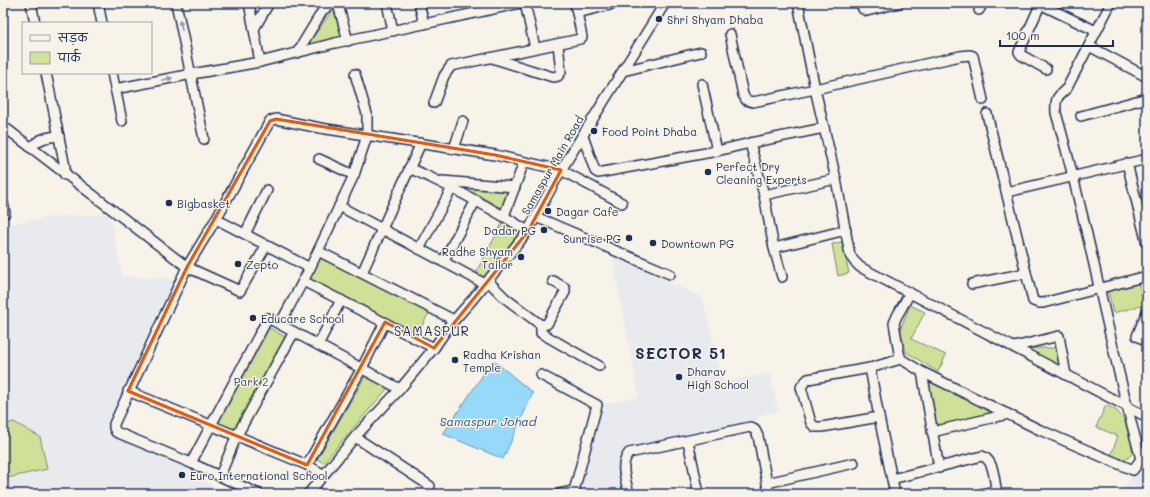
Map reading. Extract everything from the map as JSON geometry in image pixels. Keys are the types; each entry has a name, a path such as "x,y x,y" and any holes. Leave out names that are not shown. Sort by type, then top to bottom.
{"street":[{"path":"31,3 35,22"},
{"path":"98,3 102,22"},
{"path":"176,3 192,74 204,139"},
{"path":"249,3 260,62"},
{"path":"254,29 269,3"},
{"path":"387,3 393,31"},
{"path":"419,3 424,24"},
{"path":"116,89 260,62 521,3"},
{"path":"525,3 535,48"},
{"path":"434,103 444,76 451,66 535,48 577,41 582,37 575,3"},
{"name":"Samaspur Main Road","path":"308,494 355,437 400,389 434,348 454,320 487,283 528,230 561,170 665,3"},
{"path":"798,3 815,89 836,179 850,255 854,261 860,267 1147,417"},
{"path":"861,3 865,11 899,3"},
{"path":"1111,3 1067,88 1056,98 1055,104 1056,113 1074,176 1140,461 1147,468"},
{"path":"297,53 324,10 332,4 338,4 348,41"},
{"path":"1046,69 1021,56 1019,52 1041,4 1096,31"},
{"path":"577,13 610,5"},
{"path":"730,34 743,95 746,100 753,102 970,55 973,56 983,100"},
{"path":"492,58 553,77 558,76 561,72 558,44"},
{"path":"1089,46 1147,77"},
{"path":"623,71 701,52"},
{"path":"46,74 65,167 65,175"},
{"path":"112,74 122,121"},
{"path":"280,324 310,268 354,175 367,136 367,114 355,74"},
{"path":"702,84 717,151"},
{"path":"1081,116 1147,98"},
{"path":"988,114 1033,301 1039,303 1147,276"},
{"path":"259,494 191,463 116,432 114,424 187,267 216,219 270,121 276,119 367,136 495,155 561,170 622,203"},
{"path":"454,149 463,122"},
{"path":"3,126 187,267 240,291 266,246"},
{"path":"583,136 594,171 598,173 717,151 750,142 824,128"},
{"path":"32,148 37,141 46,137 59,136"},
{"path":"750,142 764,195 774,248 782,276"},
{"path":"362,272 421,143"},
{"path":"319,159 354,175"},
{"path":"1007,192 1147,159"},
{"path":"504,216 524,162"},
{"path":"1128,163 1147,244"},
{"path":"409,168 438,180 528,230"},
{"path":"764,195 836,179"},
{"path":"438,180 515,187"},
{"path":"420,249 452,188"},
{"path":"245,234 266,190"},
{"path":"443,262 476,200"},
{"path":"3,203 5,213"},
{"path":"339,206 443,262 487,283 541,325 542,333 599,366"},
{"path":"536,217 670,274"},
{"path":"216,219 310,268"},
{"path":"774,248 846,230"},
{"path":"318,251 454,320"},
{"path":"972,284 1026,273"},
{"path":"303,281 434,348"},
{"path":"541,325 547,324 565,292 565,288 553,281"},
{"path":"910,293 894,322 901,359 922,372 1040,430 1132,470 1140,461 1147,449"},
{"path":"318,345 341,300"},
{"path":"1147,312 1137,336 1147,341"},
{"path":"191,463 268,318 400,389"},
{"path":"307,465 362,368 385,322"},
{"path":"220,476 236,437 294,332"},
{"path":"1014,347 1059,336 1066,375"},
{"path":"878,417 822,428 815,427 811,423 801,387 808,379 870,368 901,359"},
{"path":"870,368 878,417 895,494"},
{"path":"922,372 939,468"},
{"path":"541,375 597,405 574,491 559,494"},
{"path":"128,392 307,465 324,475"},
{"path":"932,432 1008,414"},
{"path":"629,494 623,463 625,457 629,453 750,427 755,430 758,436 769,494"},
{"path":"355,437 430,486"},
{"path":"688,441 699,494"},
{"path":"892,479 982,456 987,458 991,464 996,492 981,494"},
{"path":"767,483 854,463"}],"highlighted area":[{"path":"276,119 495,155 561,170 528,231 434,348 385,322 307,465 128,391 187,267 270,121"}],"shaded area":[{"path":"110,214 122,276 177,279 108,432 199,471 196,479 219,488 223,494 3,494 3,225 50,217"},
{"name":"Dharav High School","path":"612,255 702,297 723,382 770,373 778,411 757,416 758,420 619,453 627,494 576,494 579,493 603,404 639,397"},
{"path":"1137,470 1147,475 1147,494 1119,494"}],"green space":[{"path":"335,7 343,37 305,48"},
{"path":"457,184 512,189 504,214"},
{"path":"503,222 521,232 485,278 476,272"},
{"path":"842,242 849,273 838,276 832,244"},
{"path":"319,254 431,309 416,337 304,280"},
{"path":"1138,280 1144,305 1113,313 1107,287"},
{"path":"910,305 925,312 911,339 946,355 938,372 906,352 900,330"},
{"name":"Park 2","path":"266,326 287,338 236,433 214,424"},
{"path":"1026,348 1059,348 1063,368"},
{"path":"366,375 388,388 323,463 317,459"},
{"path":"928,380 992,412 935,428"},
{"path":"1106,405 1116,410 1124,419 1134,452 1124,460 1110,458 1118,436 1096,427"},
{"path":"14,422 40,437 47,469 7,478 3,458 3,425"}],"water":[{"name":"Samaspur Johad","path":"493,360 533,393 503,459 443,434"}],"place":[{"name":"Shri Shyam Dhaba","path":"659,19"},
{"name":"Food Point Dhaba","path":"594,131"},
{"name":"Perfect Dry Cleaning Experts","path":"708,172"},
{"name":"Bigbasket","path":"169,203"},
{"name":"Dagar Cafe","path":"548,211"},
{"name":"Dadar PG","path":"544,230"},
{"name":"Sunrise PG","path":"629,238"},
{"name":"Downtown PG","path":"653,243"},
{"name":"Radhe Shyam Tailor","path":"521,257"},
{"name":"Zepto","path":"238,264"},
{"name":"Educare School","path":"253,318"},
{"name":"Radha Krishan Temple","path":"455,360"},
{"name":"Dharav High School","path":"679,377"},
{"name":"Euro International School","path":"182,475"}],"district":[{"name":"SAMASPUR","path":"432,330"},
{"name":"SECTOR 51","path":"681,353"}]}
